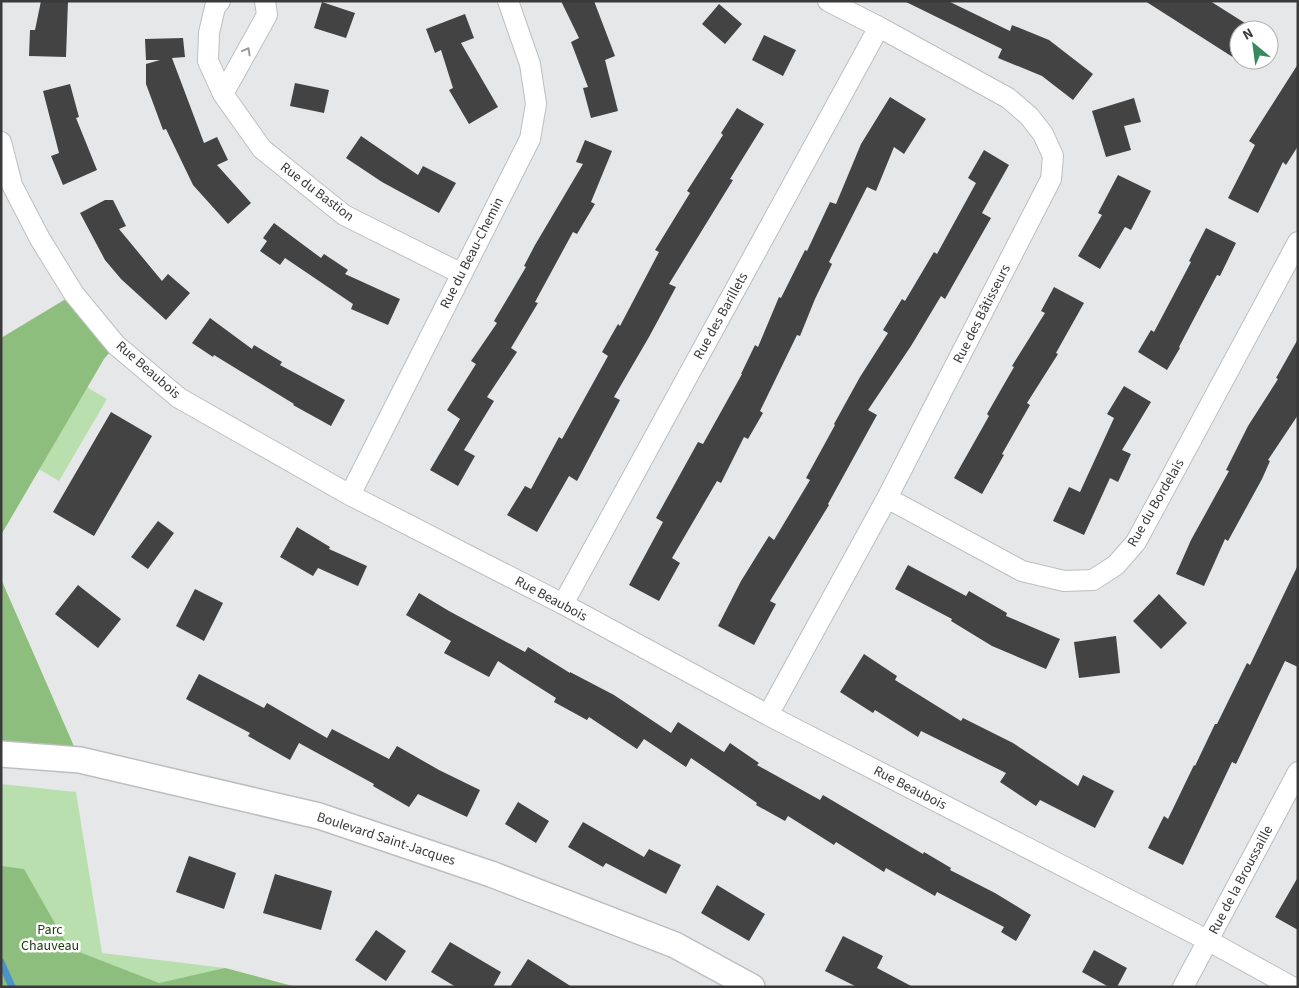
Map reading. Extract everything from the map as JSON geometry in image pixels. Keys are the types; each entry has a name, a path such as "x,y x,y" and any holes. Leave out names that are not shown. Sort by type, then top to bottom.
{"street":[{"name":"Rue du Bastion","path":"220,1 215,7 208,33 208,61 223,94 262,149 344,215 462,274"},
{"path":"223,94 267,14 265,1"},
{"name":"Rue du Beau-Chemin","path":"350,495 530,139 536,104 530,64 508,1"},
{"name":"Rue des Bâtisseurs","path":"768,715 887,498 1051,179 1053,156 1043,134 1029,116 1008,98 828,1"},
{"name":"Rue des Barillets","path":"563,604 879,27"},
{"name":"Rue Beaubois","path":"1,142 12,185 40,239 74,294 116,345 179,398 350,495 563,604 768,715 1209,941 1292,987"},
{"name":"Rue du Bordelais","path":"887,498 1022,571 1064,580 1093,580 1116,566 1136,542 1298,242"},
{"name":"Boulevard Saint-Jacques","path":"1,754 80,760 319,816 491,874 675,945 752,987"},
{"name":"Rue de la Broussaille","path":"1183,987 1298,772"}],"green space":[{"path":"74,294 116,345 104,359 1,535 1,338"},
{"path":"1,337 107,399 59,481 20,458 1,429"},
{"path":"1,579 80,760 1,754"},
{"name":"Parc Chauveau","path":"1,784 76,792 102,953 225,968 296,987 1,987"},
{"path":"1,866 24,869 69,948 159,983 225,968 296,987 1,987"}],"building":[{"path":"41,1 68,1 66,57 29,56 30,30 35,30"},
{"path":"561,1 594,1 615,56 605,60 618,111 591,118 583,88 588,87 571,42 579,38"},
{"path":"904,1 948,1 1010,31 1012,25 1049,40 1093,74 1073,100 1042,76 998,58 1002,49"},
{"path":"1145,1 1210,1 1240,20 1229,20 1229,55"},
{"path":"322,2 355,13 346,38 314,28"},
{"path":"719,4 742,24 725,44 702,24"},
{"path":"465,14 474,38 461,43 498,107 469,124 449,90 453,88 441,50 435,53 426,29"},
{"path":"764,35 796,50 783,76 752,60"},
{"path":"183,38 185,57 172,58 204,143 217,137 228,160 217,165 251,203 228,224 193,185 166,129 163,130 146,84 146,64 160,60 146,60 145,39"},
{"path":"1298,64 1298,146 1286,165 1283,162 1258,213 1228,198 1255,145 1249,141"},
{"path":"295,83 329,90 324,113 290,106"},
{"path":"70,84 79,117 76,118 97,170 63,185 51,156 59,153 43,91"},
{"path":"890,97 926,119 904,154 894,147 876,191 867,187 829,262 832,264 800,336 797,335 760,411 763,413 748,439 744,437 721,483 717,481 672,558 680,563 659,601 629,585 663,522 656,518 698,442 703,444 742,374 755,345 758,347 779,297 781,298 805,250 807,251 830,202 836,204 861,144"},
{"path":"1134,98 1141,122 1124,126 1131,150 1106,157 1092,111"},
{"path":"737,108 764,124 730,179 733,180 669,284 676,287 614,397 620,400 577,481 569,476 537,532 507,515 525,486 531,489 559,437 562,439 608,356 602,352 618,324 620,326 659,252 655,250 690,193 687,191 723,135 721,133"},
{"path":"361,136 418,175 423,166 456,183 439,213 382,182 346,158"},
{"path":"585,140 612,151 591,202 595,204 577,234 573,232 535,302 538,303 511,348 517,352 487,397 494,401 464,450 475,456 458,486 430,470 460,419 447,410 476,364 471,361 497,323 494,321 526,267 524,266 535,245 583,164 576,162"},
{"path":"984,150 1009,165 982,213 991,218 945,299 941,296 911,346 868,410 877,415 829,505 770,601 776,604 754,645 718,626 741,581 769,536 774,540 810,480 806,478 834,424 860,377 888,333 883,330 902,299 905,301 934,252 937,254 976,183 968,178"},
{"path":"1118,175 1151,191 1131,230 1125,227 1100,269 1078,256 1102,215 1098,213"},
{"path":"105,200 113,200 126,226 119,229 162,281 168,274 190,293 166,320 121,279 105,260 80,213"},
{"path":"274,223 321,258 324,254 348,270 345,274 400,299 388,325 351,309 353,304 285,258 280,265 260,251 267,241 263,238"},
{"path":"1206,228 1236,243 1220,276 1217,275 1167,370 1138,352 1151,330 1154,332 1191,262 1189,261"},
{"path":"1054,287 1084,303 1056,353 1058,354 1027,403 1030,405 982,494 954,478 989,416 987,414 1014,367 1012,366 1045,313 1041,311"},
{"path":"210,318 252,349 254,345 282,362 280,365 345,400 331,426 192,343"},
{"path":"1298,339 1298,415 1268,460 1270,461 1262,479 1228,541 1225,539 1204,586 1176,574 1191,540 1229,471 1226,470 1248,426 1278,379 1276,378"},
{"path":"1124,386 1151,402 1122,450 1131,454 1118,482 1110,478 1084,535 1053,521 1069,487 1080,492 1114,418 1107,414"},
{"path":"111,412 152,436 94,536 53,512"},
{"path":"158,521 174,533 148,569 131,557"},
{"path":"297,527 330,547 329,549 367,566 358,586 318,568 313,576 280,557"},
{"path":"908,565 966,596 969,591 1007,613 1006,616 1060,639 1046,669 992,646 951,621 952,619 895,589"},
{"path":"1298,565 1298,667 1285,661 1236,764 1232,762 1183,865 1148,848 1164,816 1168,819 1247,663 1250,665"},
{"path":"78,585 121,619 98,648 55,614"},
{"path":"195,589 223,603 204,641 176,626"},
{"path":"419,593 525,652 528,647 570,673 614,695 671,733 678,722 724,752 730,743 759,763 757,765 820,800 823,795 1031,915 1016,941 1001,932 1004,927 937,892 935,896 886,868 884,872 836,842 834,845 788,816 785,821 756,805 757,803 691,758 686,767 644,739 637,749 589,717 587,720 554,702 556,698 498,661 489,677 444,653 451,641 406,615"},
{"path":"1159,594 1187,623 1161,649 1133,621"},
{"path":"1116,636 1120,673 1079,678 1074,642"},
{"path":"864,654 897,676 895,680 961,721 963,718 1013,743 1078,786 1083,775 1114,791 1095,828 1040,800 1036,806 1000,782 1006,773 921,731 918,737 875,710 873,713 840,692"},
{"path":"199,674 264,708 267,703 327,738 332,729 389,759 397,746 439,770 480,790 467,817 418,794 409,807 373,786 374,784 299,743 290,760 248,736 250,733 186,699"},
{"path":"518,802 549,821 536,843 505,824"},
{"path":"583,822 644,857 649,849 681,865 666,894 606,863 603,867 568,847"},
{"path":"189,856 236,873 224,909 176,892"},
{"path":"275,874 332,891 321,930 263,913"},
{"path":"1298,877 1298,930 1275,917"},
{"path":"717,885 765,914 749,941 701,913"},
{"path":"376,930 406,951 386,981 355,960"},
{"path":"843,936 883,956 877,968 913,987 857,987 825,971"},
{"path":"450,942 501,972 493,987 456,987 431,972"},
{"path":"1094,950 1127,968 1117,987 1109,987 1082,972"},
{"path":"528,959 572,987 510,987"}],"waterway":[{"path":"1,962 12,987"}]}
